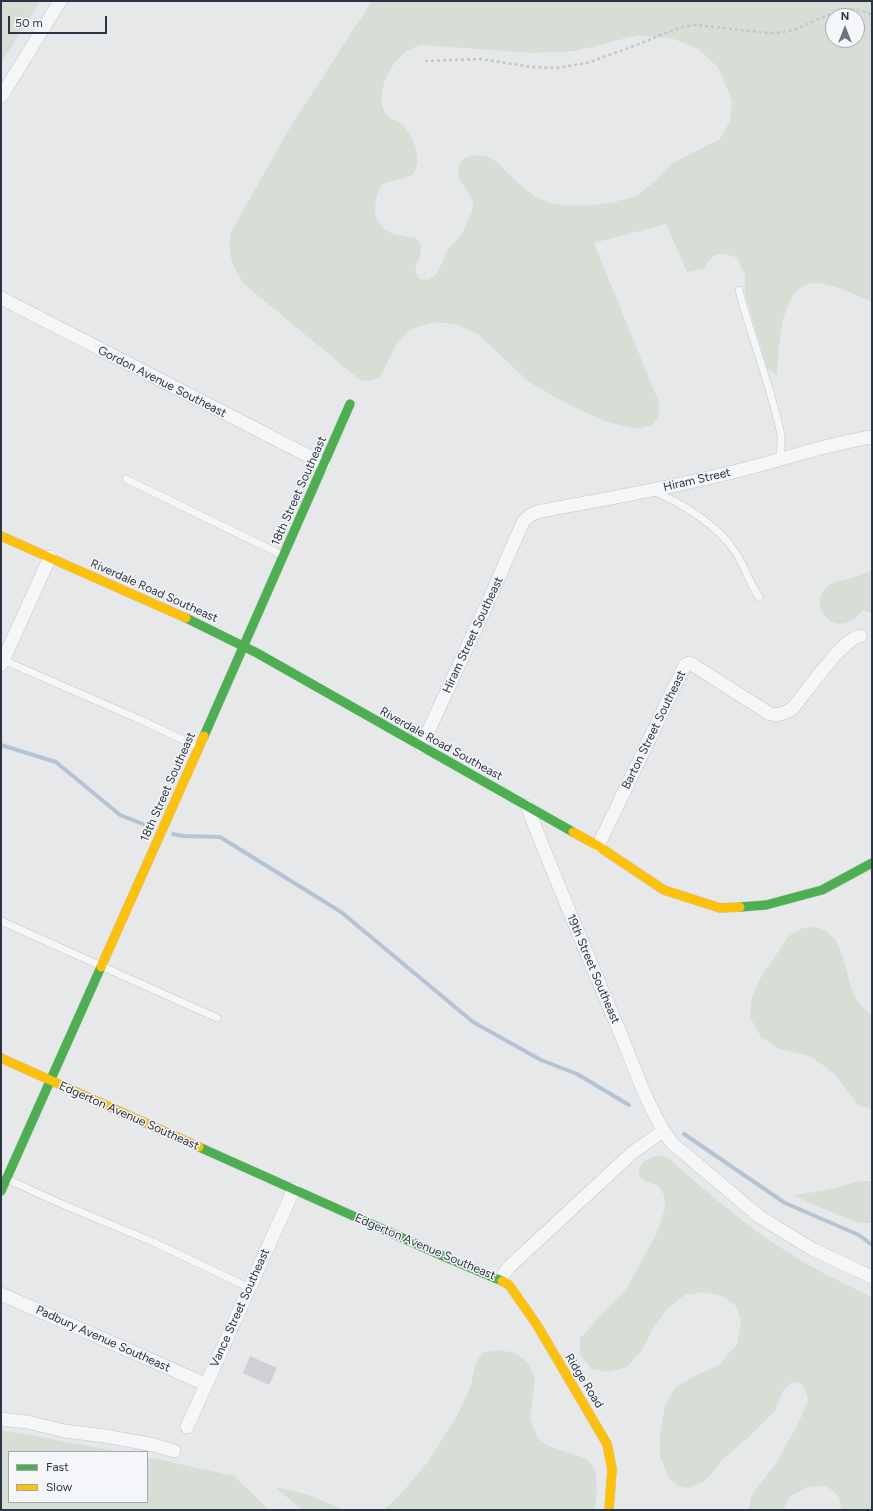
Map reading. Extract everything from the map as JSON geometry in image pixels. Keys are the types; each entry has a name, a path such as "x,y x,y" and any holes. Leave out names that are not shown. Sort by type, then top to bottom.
{"street":[{"path":"3,89 60,1"},
{"name":"Gordon Avenue Southeast","path":"1,298 324,464"},
{"name":"18th Street Southeast","path":"1,1191 4,1178 50,1080 199,748 350,404"},
{"name":"Hiram Street","path":"523,522 529,516 537,512 651,490 736,471 849,441 872,437"},
{"name":"Hiram Street Southeast","path":"421,747 489,600 523,522"},
{"name":"Riverdale Road Southeast","path":"1,536 199,624 244,646 598,846 664,890 720,908 766,905 822,890 872,863"},
{"path":"2,661 50,557"},
{"name":"Barton Street Southeast","path":"598,846 685,664 690,663 770,714 776,716 792,709 840,650 852,639 860,636"},
{"name":"19th Street Southeast","path":"527,806 624,1042 663,1131"},
{"name":"Edgerton Avenue Southeast","path":"1,1058 445,1257 500,1279 509,1267 632,1154 663,1131"},
{"path":"663,1131 672,1143 760,1217 812,1249 872,1277"},
{"name":"Vance Street Southeast","path":"186,1427 294,1190"},
{"name":"Ridge Road","path":"500,1279 509,1285 514,1291 537,1325 607,1444 612,1472 609,1510"},
{"name":"Padbury Avenue Southeast","path":"1,1294 205,1384"},
{"path":"1,1419 27,1422 65,1431 105,1436 154,1445 174,1451"}],"lane":[{"path":"739,290 781,436 780,459"},
{"path":"126,479 284,556"},
{"path":"651,490 681,504 701,518 723,537 735,552 759,597"},
{"path":"2,661 143,721 199,748"},
{"path":"1,921 217,1018"},
{"path":"4,1178 153,1242 250,1288"}],"path":[{"path":"425,61 481,59 531,67 556,68 575,66 634,46 681,26 694,24 768,33 780,33 844,9 857,9 872,15"}],"shaded area":[{"path":"1,1 40,1 1,63"},
{"path":"372,1 872,1 872,302 845,290 831,286 817,283 804,285 795,293 788,305 781,334 777,375 767,369 745,293 745,275 737,258 726,254 717,254 710,259 704,269 687,272 666,224 594,243 660,405 658,418 652,425 638,429 604,421 564,402 529,382 478,334 456,324 433,322 411,329 396,345 380,377 369,381 360,380 244,284 236,271 230,254 231,232 291,126","holes":["638,35 674,39 698,49 718,67 732,101 730,121 720,139 673,163 655,181 636,196 614,202 594,205 573,206 549,203 534,196 508,174 500,164 488,157 475,155 464,158 459,164 458,176 473,201 472,212 461,236 448,249 438,272 429,280 419,279 415,270 420,256 421,245 416,238 394,234 386,230 377,220 375,207 381,185 412,175 417,164 417,153 411,136 404,126 386,115 382,105 385,80 398,58 412,48 421,45 533,53 576,51"]},
{"path":"872,569 872,613 863,610 854,619 845,623 837,623 824,615 820,608 820,600 822,592 829,585 855,577"},
{"path":"803,928 819,928 831,935 838,945 843,957 855,996 862,1006 872,1014 872,1110 858,1105 835,1074 810,1056 779,1049 761,1037 750,1017 752,998 762,975 790,935"},
{"path":"657,1156 667,1157 736,1216 781,1248 825,1274 872,1297 872,1510 842,1510 839,1497 827,1486 807,1487 789,1497 783,1510 750,1510 749,1508 752,1494 775,1465 800,1420 808,1399 805,1388 799,1382 791,1383 783,1391 775,1411 751,1435 722,1460 705,1481 688,1488 677,1486 668,1476 660,1457 660,1432 665,1406 675,1388 694,1376 718,1366 737,1344 741,1322 736,1306 723,1296 704,1292 685,1295 669,1307 654,1327 642,1350 627,1367 607,1372 591,1369 580,1354 580,1338 627,1288 656,1235 665,1209 664,1195 658,1186 639,1176 639,1171 644,1162"},
{"path":"861,1181 872,1181 872,1223 860,1223 816,1206 793,1195 823,1191"},
{"path":"498,1350 516,1353 528,1363 535,1380 530,1418 537,1437 548,1446 587,1459 596,1471 597,1494 594,1510 383,1510 400,1495 427,1463 457,1416 470,1388 476,1362 484,1352"},
{"path":"1,1430 116,1451 8,1451 8,1503 148,1503 148,1457 234,1476 269,1510 1,1510"},
{"path":"275,1487 306,1494 344,1510 302,1510"}],"building":[{"path":"250,1356 277,1368 269,1385 243,1373"}],"waterway":[{"path":"1,745 56,762 120,815 143,824"},
{"path":"173,834 183,836 220,837 341,912 473,1022 541,1060 577,1074 629,1105"},
{"path":"684,1134 785,1203 859,1235 872,1245"}],"traffic: fast":[{"path":"204,736 350,404"},
{"path":"186,618 257,653 573,832"},
{"path":"740,907 766,905 822,890 872,863"},
{"path":"1,1191 101,967"},
{"path":"199,1147 502,1281"}],"traffic: slow":[{"path":"1,536 186,618"},
{"path":"101,967 204,736"},
{"path":"573,832 598,846 664,890 720,908 740,907"},
{"path":"1,1058 199,1147"},
{"path":"502,1281 509,1285 537,1325 607,1444 612,1469 609,1510"}]}
